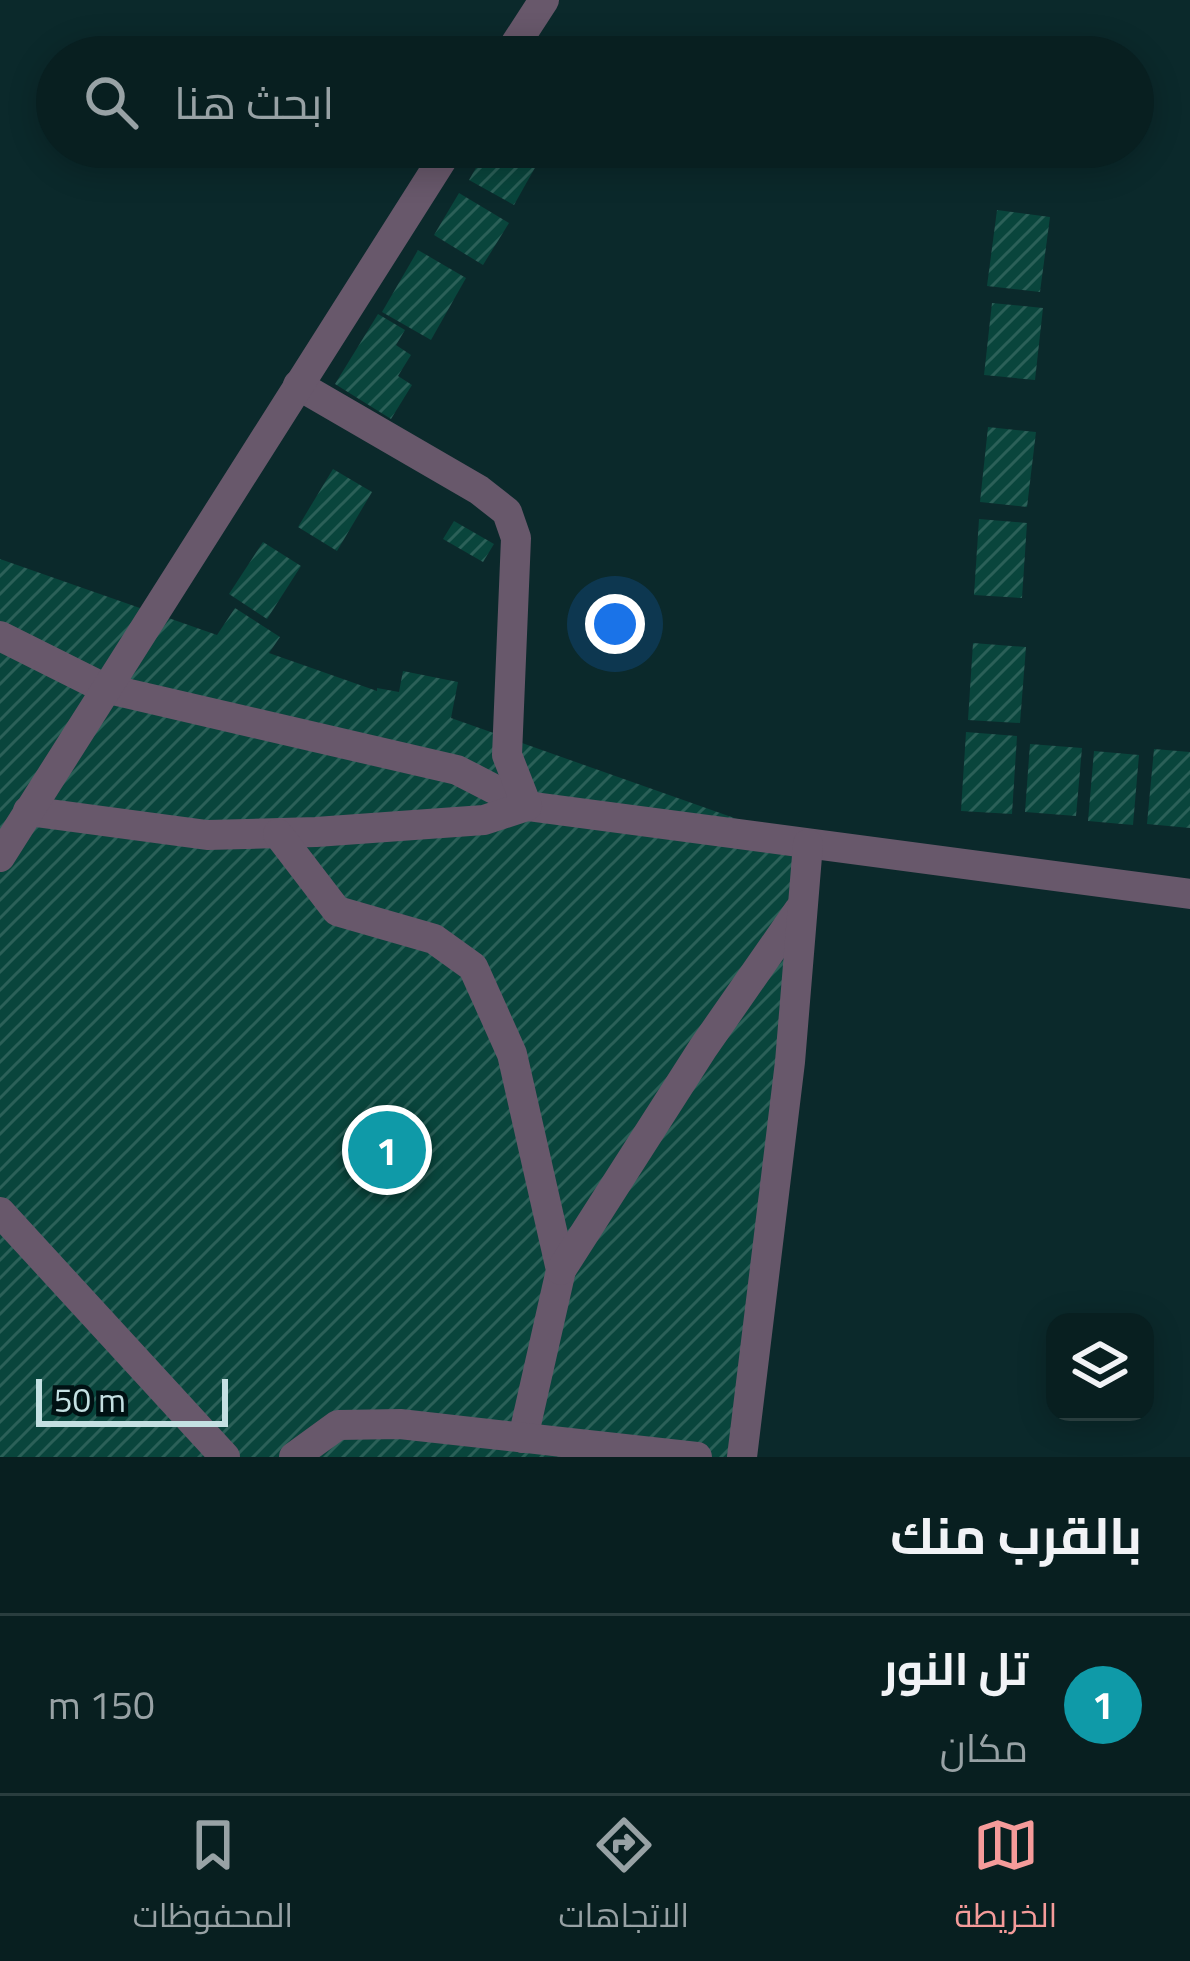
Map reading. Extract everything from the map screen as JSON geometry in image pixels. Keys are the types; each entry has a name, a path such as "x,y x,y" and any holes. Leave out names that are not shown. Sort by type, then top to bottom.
{"street":[{"path":"521,36 544,0"},
{"path":"2,850 437,168"},
{"path":"298,385 479,490 507,512 516,538 507,755 526,806"},
{"path":"0,635 104,688 457,770 526,806 1190,893"},
{"path":"28,811 207,836 484,820 526,806"},
{"path":"278,834 337,911 434,939 473,967 512,1054 561,1270"},
{"path":"742,1457 790,1062 808,844"},
{"path":"523,1438 561,1270 703,1048 801,908"},
{"path":"0,1212 224,1457"},
{"path":"293,1457 338,1425 400,1424 481,1445 523,1438 697,1457"}],"building":[{"path":"476,168 535,168 514,205 469,180"},
{"path":"459,193 509,223 483,265 434,235"},
{"path":"997,210 1050,217 1040,292 987,286"},
{"path":"418,250 466,278 431,340 382,312"},
{"path":"992,303 1043,308 1035,380 984,375"},
{"path":"378,314 405,330 396,345 411,355 398,376 412,385 391,419 335,384"},
{"path":"988,427 1036,432 1027,507 980,502"},
{"path":"333,469 372,492 337,551 298,527"},
{"path":"979,519 1027,523 1022,598 974,595"},
{"path":"454,521 494,544 483,562 443,539"},
{"path":"263,542 301,566 267,619 229,594"},
{"path":"0,559 217,635 235,608 280,637 269,653 377,691 399,692 403,671 458,682 451,718 808,844 738,1457 0,1457"},
{"path":"973,643 1026,647 1020,723 968,720"},
{"path":"966,732 1017,736 1012,814 961,811"},
{"path":"1030,744 1082,748 1076,816 1025,812"},
{"path":"1154,749 1190,752 1190,828 1147,824"},
{"path":"1094,751 1139,755 1133,825 1088,821"}],"place":[{"name":"تل النور","path":"387,1150"}]}
